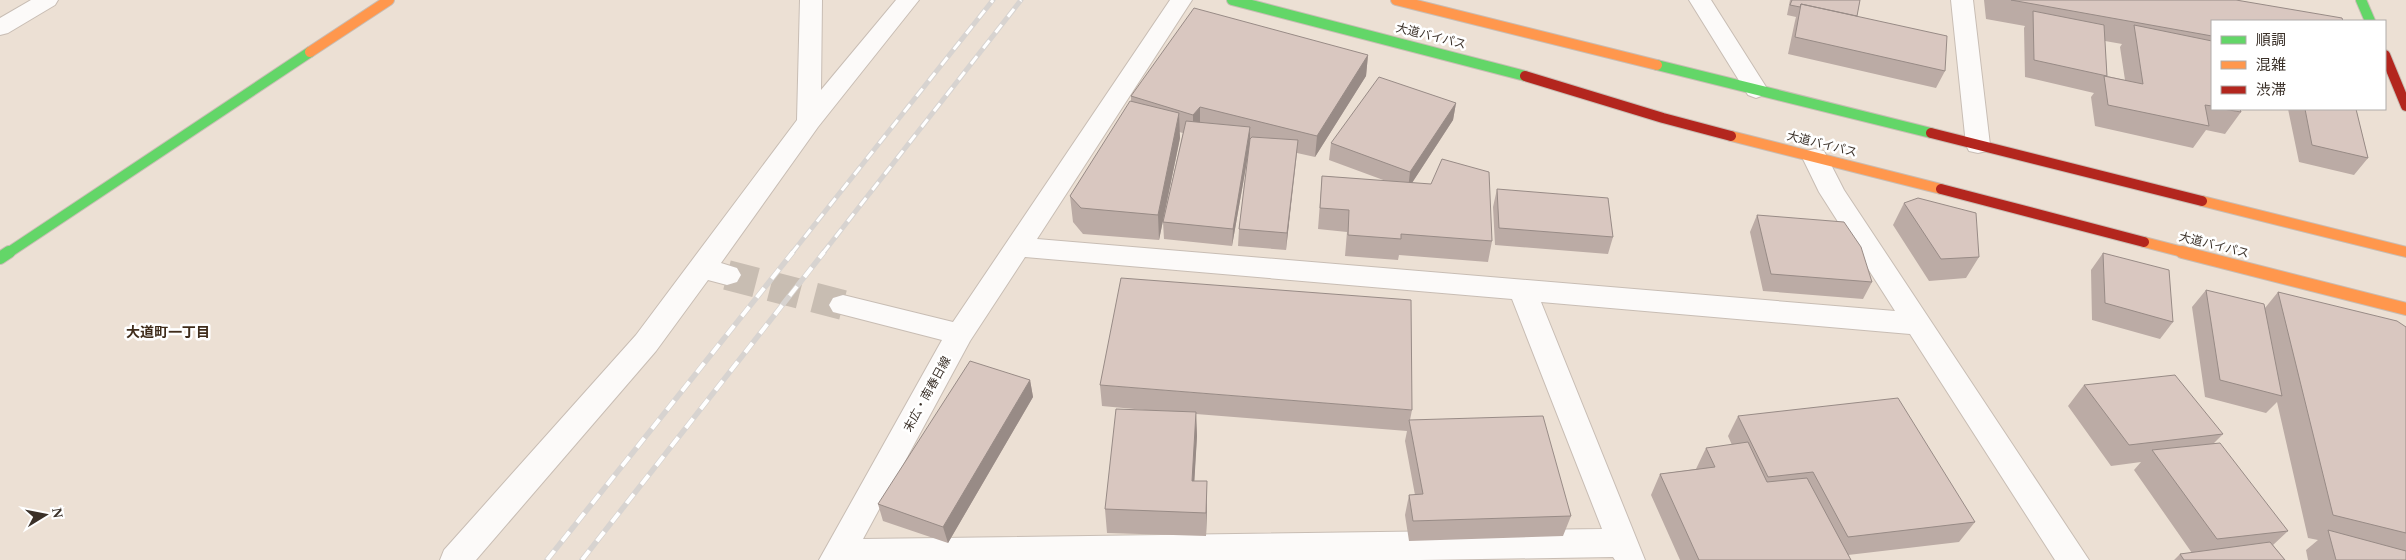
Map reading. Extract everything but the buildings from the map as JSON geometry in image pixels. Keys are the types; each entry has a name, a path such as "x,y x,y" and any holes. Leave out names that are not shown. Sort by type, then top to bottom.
{"main road":[{"path":"0,258 390,0"},
{"name":"大道バイパス","path":"1232,0 1481,63 1663,118 2406,309"},
{"path":"1396,0 2406,252"},
{"path":"2362,0 2370,20"},
{"path":"2386,57 2406,106"}],"street":[{"path":"0,28 47,0"},
{"path":"809,122 811,0"},
{"path":"456,560 646,343 715,272 809,122 908,0"},
{"name":"末広・南春日線","path":"837,557 960,334 1182,0"},
{"path":"1700,0 1756,90"},
{"path":"1962,0 1978,145"},
{"path":"1815,156 1832,192 2073,560"},
{"path":"1018,247 1918,324"},
{"path":"837,557 1628,552 1522,290"},
{"path":"843,305 960,334"}],"tunnel":[{"path":"727,275 843,305"}],"railway":[{"path":"792,253 993,0"},
{"path":"823,253 1021,0"},
{"path":"547,560 793,252"},
{"path":"582,560 824,252"}],"traffic: fast":[{"path":"1232,0 1481,63 1525,76"},
{"path":"2361,0 2370,20"},
{"path":"0,258 310,52"},
{"path":"1657,65 1931,133"}],"traffic: slow":[{"path":"310,52 389,0"},
{"path":"1396,0 1657,65"},
{"path":"1731,136 1941,189"},
{"path":"2202,201 2406,252"},
{"path":"2144,242 2406,309"}],"traffic: jam":[{"path":"2386,57 2406,106"},
{"path":"1525,76 1663,118 1731,136"},
{"path":"1931,133 2202,201"},
{"path":"1941,189 2144,242"}],"district":[{"name":"大道町一丁目","path":"168,332"}]}
